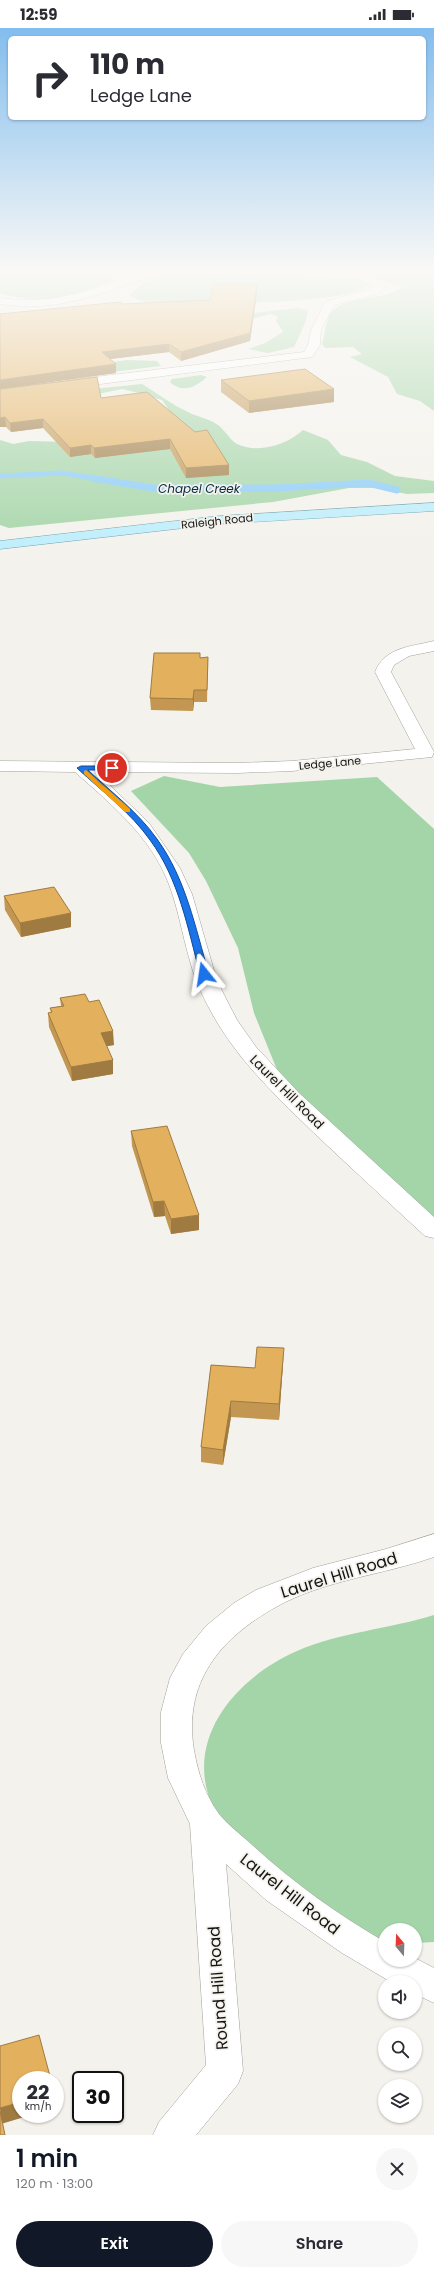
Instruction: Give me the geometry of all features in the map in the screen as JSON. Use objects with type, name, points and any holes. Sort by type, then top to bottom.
[{"type":"main road","name":"Raleigh Road","points":[[0,546],[219,520],[434,507]]},
{"type":"street","points":[[54,386],[182,370]]},
{"type":"street","name":"Ledge Lane","points":[[81,768],[237,768],[292,766],[426,753],[383,672],[387,662],[404,653],[434,646]]},
{"type":"street","points":[[0,766],[81,768]]},
{"type":"street","name":"Laurel Hill Road","points":[[81,768],[154,839],[172,869],[182,895],[204,974],[216,1001],[249,1054],[275,1083],[434,1230]]},
{"type":"street","name":"Laurel Hill Road","points":[[434,1545],[305,1583],[274,1594],[246,1610],[222,1628],[189,1670],[178,1694],[175,1716],[177,1749],[182,1775],[193,1800],[206,1822],[251,1867],[313,1914],[344,1936],[392,1965],[434,1986]]},
{"type":"street","name":"Round Hill Road","points":[[172,2135],[225,2071],[206,1822]]},
{"type":"green space","points":[[107,370],[126,370],[112,372]]},
{"type":"green space","points":[[375,370],[434,370],[434,411],[420,401],[397,394],[388,377]]},
{"type":"green space","points":[[201,375],[207,377],[198,384],[189,388],[179,388],[170,382],[172,379]]},
{"type":"green space","points":[[142,384],[178,407],[218,425],[232,440],[245,447],[263,448],[281,444],[303,430],[328,440],[341,455],[367,462],[395,476],[434,481],[434,493],[407,494],[376,488],[349,488],[273,502],[9,528],[0,525],[0,440],[13,444],[29,441],[69,442],[176,420],[162,400],[139,393],[122,389],[88,396],[74,391]]},
{"type":"green space","points":[[164,776],[220,787],[377,777],[434,829],[434,1222],[284,1087],[254,1013],[238,948],[206,881],[189,853],[131,791]]},
{"type":"green space","points":[[434,1615],[434,1942],[422,1943],[422,1923],[378,1923],[378,1937],[351,1929],[335,1920],[307,1898],[218,1819],[208,1794],[204,1770],[206,1748],[213,1727],[225,1708],[240,1690],[257,1674],[277,1661],[297,1651],[331,1639]]},
{"type":"building","points":[[0,370],[70,370],[0,380]]},
{"type":"building","points":[[295,370],[307,370],[334,389],[249,401],[221,380]]},
{"type":"building","points":[[97,377],[101,398],[147,392],[195,432],[207,430],[229,465],[186,468],[170,439],[94,448],[91,445],[70,448],[43,419],[10,423],[5,417],[0,418],[0,389]]},
{"type":"building","points":[[154,653],[200,653],[200,658],[208,657],[207,690],[194,690],[193,699],[150,698]]},
{"type":"building","points":[[54,887],[71,913],[20,923],[4,896]]},
{"type":"building","points":[[85,994],[89,1002],[99,1000],[113,1031],[101,1033],[113,1060],[71,1067],[48,1013],[52,1012],[50,1008],[64,1006],[60,998]]},
{"type":"building","points":[[167,1126],[199,1215],[171,1219],[164,1201],[153,1202],[131,1131]]},
{"type":"building","points":[[257,1347],[284,1348],[279,1404],[231,1401],[223,1450],[201,1447],[211,1365],[255,1368]]},
{"type":"building","points":[[39,2035],[49,2071],[12,2071],[12,2105],[0,2108],[0,2046]]},
{"type":"building","points":[[0,2111],[5,2135],[0,2135]]},
{"type":"waterway","name":"Chapel Creek","points":[[0,476],[62,473],[92,478]]},
{"type":"waterway","name":"Chapel Creek","points":[[92,478],[153,488],[276,488],[368,483],[397,490]]},
{"type":"waterway","name":"Chapel Creek","points":[[92,478],[98,479]]},
{"type":"slow traffic","points":[[86,773],[127,810]]},
{"type":"route","points":[[112,768],[81,768],[129,812],[154,839],[172,869],[182,895],[204,974]]}]
